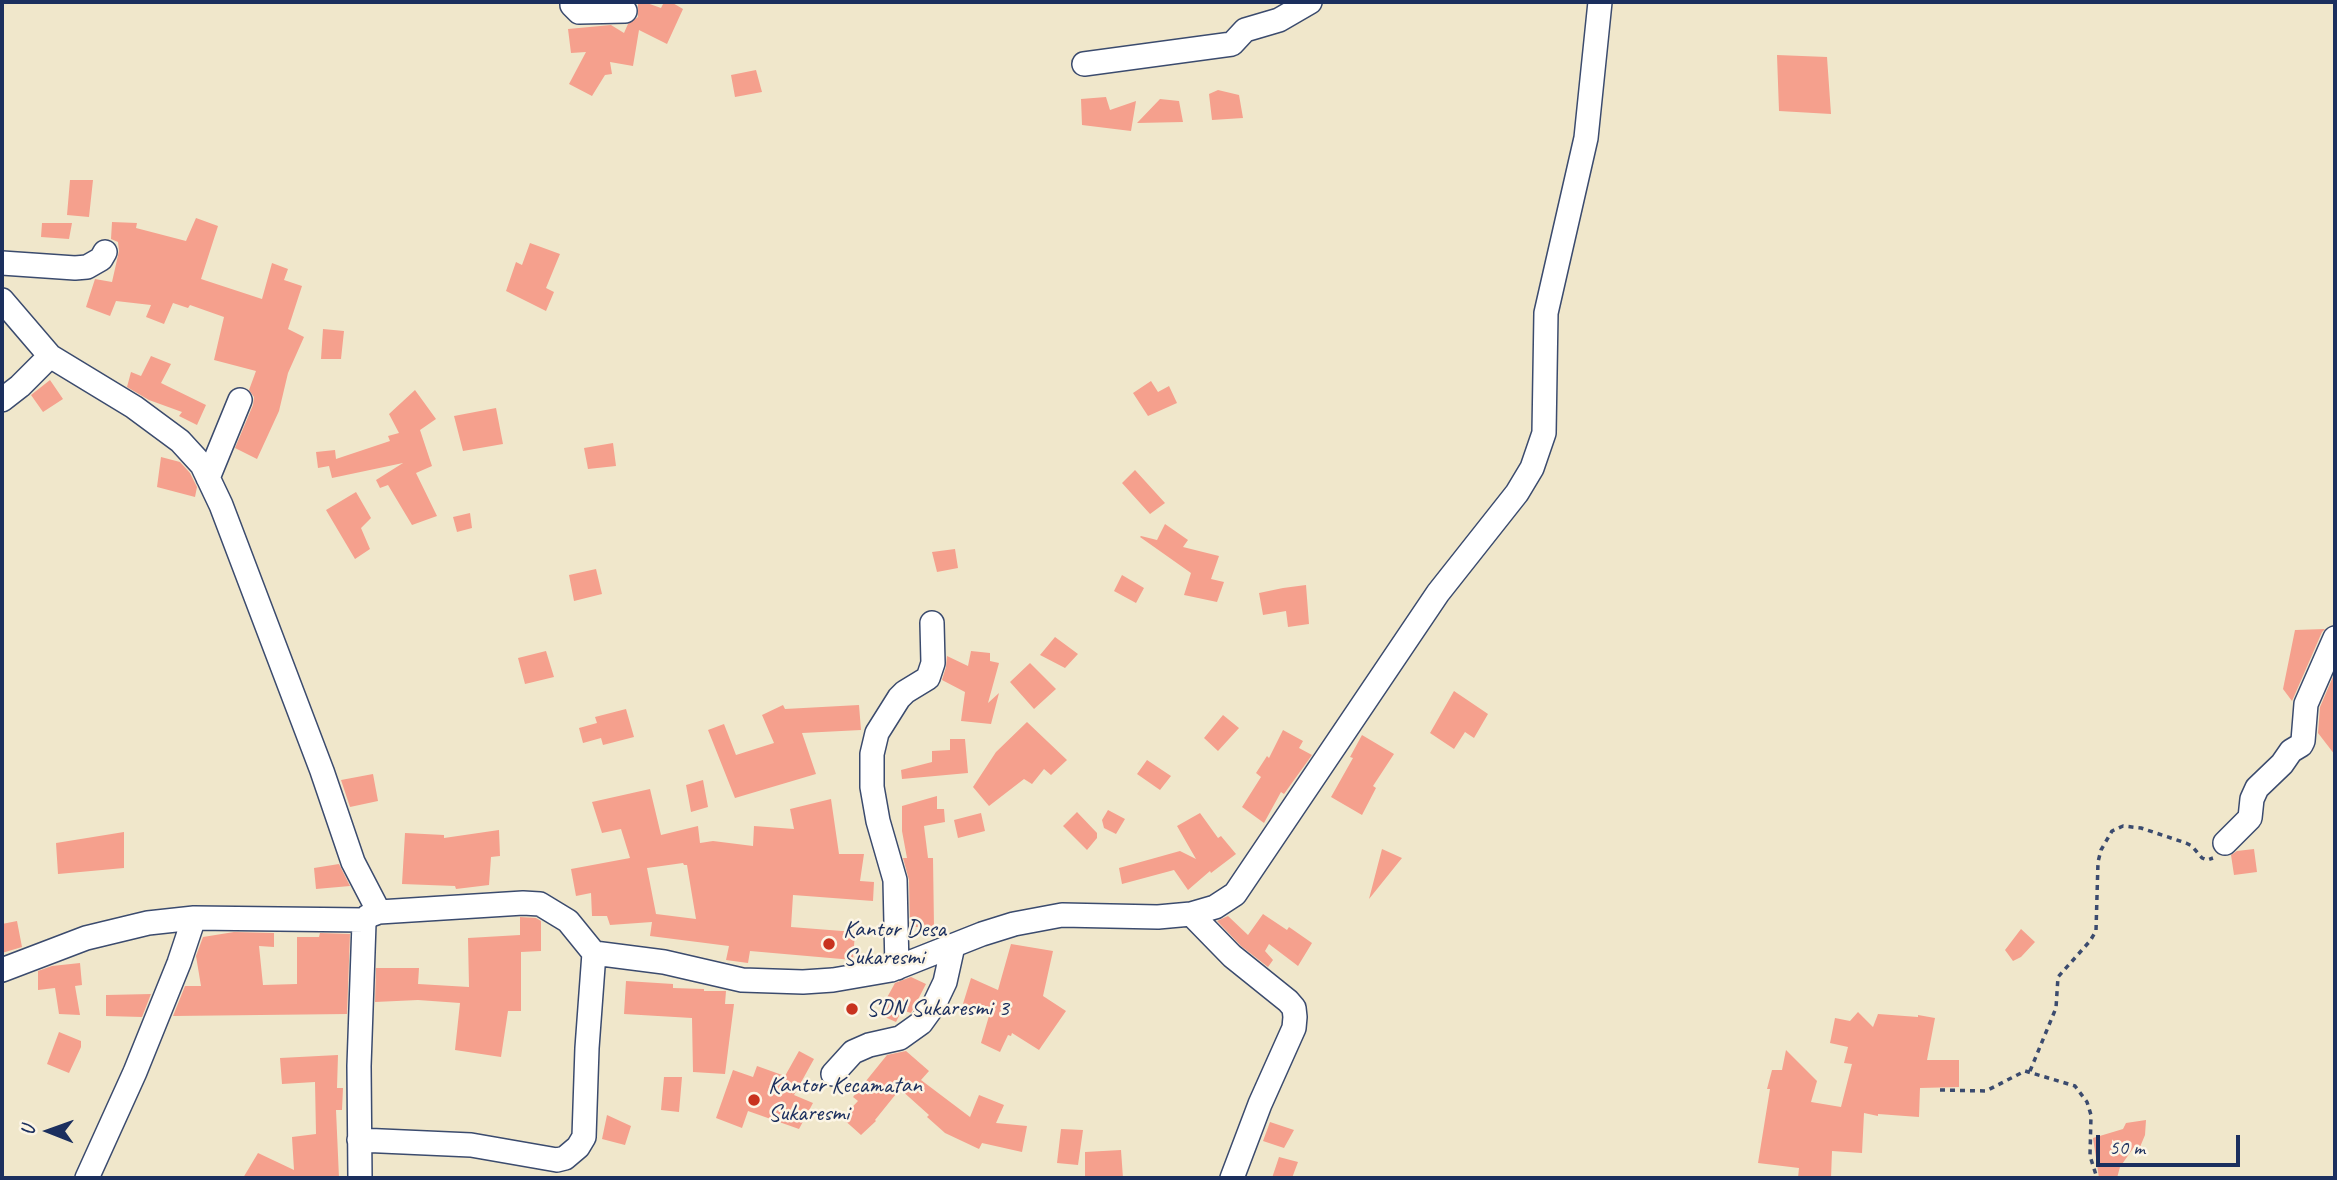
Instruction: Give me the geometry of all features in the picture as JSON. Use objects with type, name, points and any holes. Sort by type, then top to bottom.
[{"type":"street","points":[[572,2],[579,12],[625,11]]},
{"type":"street","points":[[1084,64],[1232,44],[1245,30],[1279,20],[1310,2]]},
{"type":"street","points":[[2,970],[86,938],[148,923],[194,918],[372,916],[523,903],[540,904],[568,921],[594,953],[664,962],[743,980],[813,982],[897,968],[1014,924],[1062,915],[1158,917],[1191,914],[1215,907],[1235,894],[1438,593],[1517,493],[1532,468],[1544,433],[1546,313],[1586,138],[1600,2]]},
{"type":"street","points":[[2,263],[88,267],[101,259],[105,251]]},
{"type":"street","points":[[2,300],[50,356],[134,407],[180,441],[202,465],[221,505],[322,771],[372,916],[359,1066],[360,1178]]},
{"type":"street","points":[[2,401],[50,356]]},
{"type":"street","points":[[208,478],[240,400]]},
{"type":"street","points":[[897,968],[895,880],[878,821],[872,787],[872,754],[877,733],[899,698],[928,678],[933,663],[932,623]]},
{"type":"street","points":[[2225,843],[2250,818],[2252,799],[2257,788],[2282,764],[2291,751],[2301,745],[2306,704],[2335,638]]},
{"type":"street","points":[[1191,914],[1232,956],[1288,1001],[1295,1017],[1294,1028],[1260,1104],[1232,1178]]},
{"type":"street","points":[[87,1178],[135,1072],[194,918]]},
{"type":"street","points":[[834,1074],[853,1052],[869,1045],[900,1038],[921,1023],[934,1005],[945,982],[953,946]]},
{"type":"street","points":[[359,1140],[471,1145],[557,1160],[565,1158],[578,1147],[584,1137],[587,1037],[594,953]]},
{"type":"path","points":[[2029,1072],[2056,1008],[2058,977],[2096,932],[2098,862],[2101,850],[2112,831],[2123,826],[2141,828],[2186,843],[2207,860],[2215,858],[2225,843]]},
{"type":"path","points":[[1940,1090],[1986,1091],[2020,1073],[2029,1072],[2075,1086],[2087,1102],[2091,1115],[2090,1156],[2097,1178]]},
{"type":"building","points":[[638,2],[661,8],[664,2],[671,2],[683,9],[667,44],[639,30],[633,66],[610,62],[612,74],[605,75],[592,96],[569,84],[586,52],[571,53],[568,29],[611,25],[624,33],[628,24],[638,17]]},
{"type":"building","points":[[1777,55],[1827,57],[1831,114],[1779,111]]},
{"type":"building","points":[[756,70],[762,92],[735,97],[731,75]]},
{"type":"building","points":[[1218,90],[1239,95],[1243,118],[1212,120],[1209,94]]},
{"type":"building","points":[[1106,97],[1110,110],[1136,101],[1131,131],[1082,125],[1081,99]]},
{"type":"building","points":[[1160,99],[1179,101],[1183,122],[1137,123]]},
{"type":"building","points":[[70,180],[93,180],[89,217],[67,215]]},
{"type":"building","points":[[196,218],[218,226],[201,279],[262,299],[272,263],[288,269],[284,280],[302,286],[288,329],[304,337],[288,373],[279,411],[257,459],[235,448],[253,405],[254,397],[249,390],[256,371],[214,360],[224,317],[190,305],[188,308],[173,303],[164,324],[146,317],[151,305],[116,301],[110,316],[86,307],[95,279],[112,282],[119,251],[118,242],[111,239],[112,222],[137,223],[136,228],[186,241]]},
{"type":"building","points":[[42,223],[72,223],[69,239],[41,237]]},
{"type":"building","points":[[530,243],[560,254],[546,288],[554,292],[546,311],[506,291],[516,262],[522,265]]},
{"type":"building","points":[[323,329],[344,331],[341,359],[321,359]]},
{"type":"building","points":[[151,356],[171,364],[161,383],[206,405],[197,425],[179,416],[182,412],[149,400],[127,387],[131,372],[141,376]]},
{"type":"building","points":[[50,380],[63,399],[43,412],[31,395]]},
{"type":"building","points":[[1151,381],[1158,392],[1169,386],[1177,403],[1148,416],[1133,393]]},
{"type":"building","points":[[415,390],[436,419],[420,430],[432,466],[416,473],[437,516],[412,525],[388,485],[380,488],[376,480],[403,463],[332,478],[329,466],[318,468],[316,452],[335,450],[336,459],[390,441],[388,436],[399,433],[389,414]]},
{"type":"building","points":[[496,408],[503,444],[463,451],[454,416]]},
{"type":"building","points":[[613,443],[616,466],[588,469],[584,448]]},
{"type":"building","points":[[161,457],[180,462],[190,473],[197,487],[195,497],[157,487]]},
{"type":"building","points":[[1135,470],[1165,503],[1150,514],[1122,483]]},
{"type":"building","points":[[356,492],[371,518],[361,528],[370,549],[355,559],[326,510]]},
{"type":"building","points":[[470,513],[472,528],[457,532],[453,517]]},
{"type":"building","points":[[1165,524],[1188,540],[1183,547],[1219,556],[1211,579],[1224,582],[1217,602],[1184,595],[1191,573],[1140,537],[1157,540]]},
{"type":"building","points":[[955,549],[958,568],[937,572],[932,552]]},
{"type":"building","points":[[596,569],[602,594],[574,601],[569,575]]},
{"type":"building","points":[[1122,575],[1144,588],[1136,603],[1114,591]]},
{"type":"building","points":[[1306,585],[1309,624],[1288,627],[1286,611],[1263,615],[1259,593]]},
{"type":"building","points":[[2325,629],[2292,701],[2283,689],[2295,630]]},
{"type":"building","points":[[1055,637],[1078,654],[1065,668],[1040,655]]},
{"type":"building","points":[[546,651],[554,677],[525,684],[518,658]]},
{"type":"building","points":[[971,651],[990,653],[990,661],[999,663],[988,703],[999,693],[991,724],[961,721],[965,692],[942,680],[947,656],[968,666]]},
{"type":"building","points":[[1030,663],[1056,689],[1034,709],[1010,682]]},
{"type":"building","points":[[2335,672],[2335,755],[2318,733],[2320,707]]},
{"type":"building","points":[[1454,691],[1488,714],[1474,738],[1465,732],[1454,749],[1430,733]]},
{"type":"building","points":[[783,705],[785,709],[859,705],[861,730],[802,733],[816,774],[735,798],[708,730],[724,724],[736,755],[774,743],[762,715]]},
{"type":"building","points":[[626,709],[634,737],[603,745],[601,738],[583,743],[579,728],[597,723],[595,717]]},
{"type":"building","points":[[1223,715],[1239,728],[1218,751],[1204,738]]},
{"type":"building","points":[[1027,722],[1067,760],[1051,775],[1044,769],[1032,784],[1024,779],[989,806],[973,787],[996,752]]},
{"type":"building","points":[[1283,730],[1303,741],[1299,748],[1312,755],[1284,794],[1281,792],[1264,823],[1242,807],[1261,777],[1256,773],[1267,756],[1269,758]]},
{"type":"building","points":[[1362,735],[1394,754],[1373,786],[1376,788],[1362,815],[1331,797],[1353,758],[1350,757]]},
{"type":"building","points":[[950,739],[965,739],[968,773],[902,779],[901,770],[932,762],[932,751],[950,750]]},
{"type":"building","points":[[1147,760],[1171,776],[1160,790],[1137,774]]},
{"type":"building","points":[[373,774],[378,801],[350,807],[341,780]]},
{"type":"building","points":[[703,780],[708,807],[691,812],[686,785]]},
{"type":"building","points":[[650,789],[661,835],[698,826],[700,843],[713,841],[753,846],[754,826],[794,829],[790,809],[831,799],[839,854],[864,854],[860,881],[874,882],[873,901],[793,895],[791,927],[855,932],[853,960],[750,951],[748,963],[726,960],[729,946],[650,936],[652,922],[610,925],[607,916],[592,916],[591,893],[576,896],[571,869],[630,858],[621,829],[602,833],[592,802]],"holes":[[[687,865],[696,919],[656,914],[647,868]]]},
{"type":"building","points":[[937,796],[937,809],[944,809],[945,822],[924,826],[928,858],[933,858],[934,927],[910,927],[909,880],[903,858],[907,858],[902,831],[902,806]]},
{"type":"building","points":[[1108,810],[1125,819],[1116,834],[1104,828],[1102,820]]},
{"type":"building","points":[[1077,812],[1097,833],[1097,838],[1087,850],[1063,826]]},
{"type":"building","points":[[981,813],[985,831],[958,838],[954,820]]},
{"type":"building","points":[[1200,813],[1218,838],[1221,836],[1236,854],[1188,890],[1174,870],[1122,884],[1119,868],[1180,851],[1196,859],[1177,826]]},
{"type":"building","points":[[499,830],[500,856],[491,857],[489,885],[456,889],[455,886],[402,884],[405,833],[444,835],[444,838]]},
{"type":"building","points":[[124,832],[124,868],[58,874],[56,843]]},
{"type":"building","points":[[1382,849],[1402,858],[1369,899]]},
{"type":"building","points":[[2254,849],[2257,872],[2234,875],[2231,855],[2237,851]]},
{"type":"building","points":[[339,864],[350,886],[316,889],[314,868]]},
{"type":"building","points":[[1263,914],[1312,943],[1298,966],[1269,944],[1265,951],[1273,960],[1268,967],[1241,946],[1217,921],[1228,916],[1248,935]]},
{"type":"building","points":[[520,917],[541,921],[541,951],[521,952],[521,1011],[508,1011],[501,1057],[455,1050],[460,1003],[418,1000],[375,1002],[376,968],[419,968],[418,984],[469,987],[468,938],[520,935]]},
{"type":"building","points":[[17,921],[22,947],[2,953],[2,924]]},
{"type":"building","points":[[2021,929],[2035,942],[2021,957],[2013,961],[2005,950]]},
{"type":"building","points":[[234,932],[274,933],[274,947],[259,946],[263,985],[297,984],[297,937],[319,937],[320,933],[350,934],[347,1014],[173,1016],[185,986],[201,986],[196,956],[203,937]]},
{"type":"building","points":[[1011,944],[1053,951],[1043,996],[1066,1011],[1039,1050],[1012,1033],[1011,1036],[1008,1035],[1000,1052],[981,1043],[989,1016],[962,1007],[971,978],[998,990]]},
{"type":"building","points":[[80,963],[82,985],[75,986],[80,1015],[59,1014],[55,988],[38,990],[38,971],[52,966]]},
{"type":"building","points":[[911,977],[926,984],[911,1013],[902,1010],[896,1022],[878,1014],[895,983]]},
{"type":"building","points":[[626,981],[673,984],[673,988],[726,991],[725,1004],[734,1004],[725,1074],[693,1072],[692,1018],[624,1014]]},
{"type":"building","points":[[151,994],[142,1017],[106,1016],[106,995]]},
{"type":"building","points":[[1858,1012],[1873,1027],[1878,1014],[1935,1018],[1927,1060],[1959,1060],[1959,1087],[1920,1088],[1919,1117],[1864,1113],[1862,1153],[1832,1151],[1831,1178],[1798,1178],[1799,1168],[1758,1163],[1770,1089],[1767,1089],[1772,1070],[1782,1070],[1786,1050],[1817,1081],[1811,1102],[1841,1107],[1852,1064],[1844,1063],[1848,1047],[1830,1043],[1835,1018],[1850,1021]]},
{"type":"building","points":[[59,1032],[81,1041],[81,1047],[69,1073],[47,1064]]},
{"type":"building","name":"Kantor Kecamatan Sukaresmi","points":[[799,1051],[814,1059],[794,1095],[813,1103],[799,1129],[748,1111],[742,1128],[716,1118],[733,1070],[753,1077],[757,1066],[785,1076]]},
{"type":"building","points":[[906,1051],[929,1071],[921,1080],[970,1117],[979,1095],[1004,1105],[996,1123],[1027,1126],[1022,1152],[982,1143],[979,1149],[945,1133],[900,1089],[876,1121],[861,1135],[842,1118],[858,1101],[853,1097],[887,1055]]},
{"type":"building","points":[[338,1055],[337,1088],[343,1088],[342,1110],[336,1110],[339,1178],[243,1178],[258,1153],[294,1170],[292,1137],[316,1134],[315,1082],[282,1084],[280,1058]]},
{"type":"building","points":[[664,1077],[682,1077],[679,1112],[661,1110]]},
{"type":"building","points":[[607,1115],[631,1126],[625,1145],[602,1139]]},
{"type":"building","points":[[2146,1120],[2145,1135],[2140,1147],[2134,1147],[2120,1167],[2117,1178],[2099,1178],[2093,1138],[2123,1129],[2126,1123]]},
{"type":"building","points":[[1270,1122],[1294,1130],[1284,1148],[1263,1141]]},
{"type":"building","points":[[1061,1129],[1083,1130],[1078,1165],[1057,1163]]},
{"type":"building","points":[[1121,1150],[1123,1178],[1085,1178],[1085,1152]]},
{"type":"building","points":[[1279,1157],[1298,1162],[1292,1178],[1272,1178]]},
{"type":"place","name":"Kantor Desa Sukaresmi","points":[[829,944]]},
{"type":"place","name":"SDN Sukaresmi 3","points":[[852,1009]]},
{"type":"place","name":"Kantor Kecamatan Sukaresmi","points":[[754,1100]]}]
